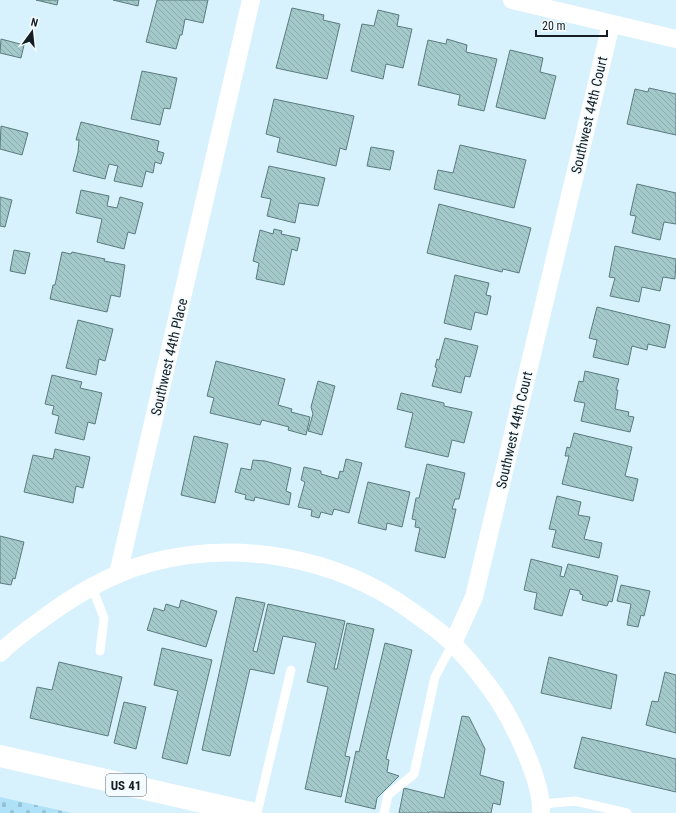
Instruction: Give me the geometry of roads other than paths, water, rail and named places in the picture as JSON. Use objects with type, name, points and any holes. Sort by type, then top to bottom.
[{"type":"main road","name":"US 41","points":[[0,756],[251,813]]},
{"type":"street","name":"Southwest 44th Place","points":[[118,574],[251,0]]},
{"type":"street","points":[[512,0],[676,39]]},
{"type":"street","name":"Southwest 44th Court","points":[[453,643],[474,597],[610,24]]},
{"type":"street","points":[[0,653],[8,645],[58,607],[118,574],[149,563],[210,553],[239,552],[270,555],[303,561],[336,571],[371,586],[401,603],[453,643],[492,691],[510,720],[522,745],[533,774],[542,809]]},
{"type":"lane","points":[[92,587],[104,618],[100,651]]},
{"type":"lane","points":[[384,813],[388,795],[414,774],[435,677],[453,643]]},
{"type":"lane","points":[[256,813],[291,670]]},
{"type":"lane","points":[[542,809],[575,801],[627,813]]}]
